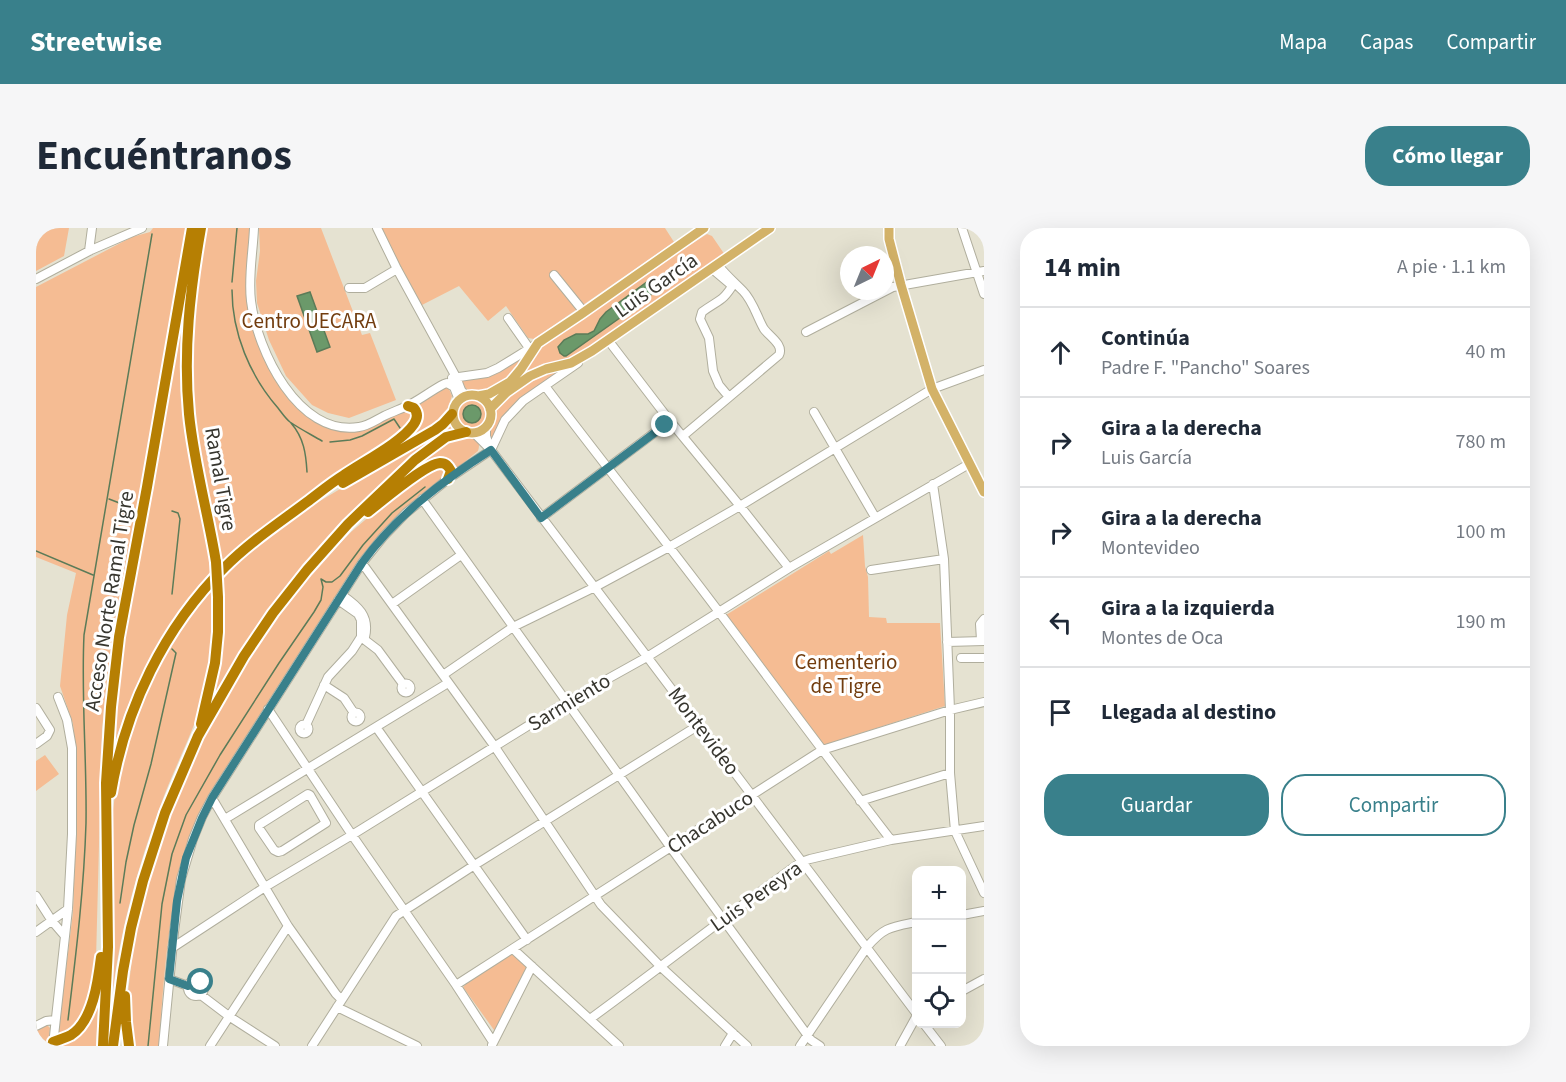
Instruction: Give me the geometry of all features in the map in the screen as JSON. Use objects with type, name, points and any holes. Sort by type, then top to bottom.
[{"type":"highway","name":"Ramal Tigre","points":[[195,233],[186,347],[189,403],[199,473],[216,562],[218,597],[215,663],[198,736]]},
{"type":"highway","name":"Acceso Norte Ramal Tigre","points":[[103,1046],[108,947],[106,763],[119,637],[195,233]]},
{"type":"highway","points":[[106,851],[111,796],[118,758],[134,707],[147,677],[184,616],[206,587],[248,546],[343,475],[409,430],[416,421],[417,414],[414,408],[408,406]]},
{"type":"highway","points":[[298,508],[435,430],[452,414]]},
{"type":"highway","points":[[113,1046],[127,948],[155,840],[198,736],[244,656],[307,570],[348,524],[414,460],[446,437],[470,432]]},
{"type":"highway","points":[[327,548],[389,495],[422,471],[436,464],[445,464],[451,471],[448,479]]},
{"type":"highway","points":[[53,1044],[76,1031],[87,1015],[97,983],[108,913]]},
{"type":"highway","points":[[127,948],[125,1003],[129,1046]]},
{"type":"main road","name":"Luis García","points":[[478,396],[489,394],[510,382],[538,343],[704,228]]},
{"type":"main road","name":"Luis García","points":[[490,409],[507,392],[530,376],[546,369],[571,363],[592,351],[770,228]]},
{"type":"main road","points":[[887,228],[901,285],[932,389],[984,492]]},
{"type":"main road","points":[[478,396],[486,401],[490,409],[490,419],[486,427],[470,432],[458,427],[452,414],[456,404],[462,398],[478,396]]},
{"type":"street","points":[[89,250],[92,228]]},
{"type":"street","points":[[36,279],[89,250],[142,228]]},
{"type":"street","name":"Luis García","points":[[254,228],[250,287],[257,326],[268,356],[284,384],[310,415],[323,422],[343,427],[362,427],[408,406],[444,384],[447,383],[454,387]]},
{"type":"street","points":[[377,228],[456,377],[462,398]]},
{"type":"street","points":[[962,228],[980,271],[984,294]]},
{"type":"street","points":[[683,436],[779,356],[781,351],[757,318],[744,292],[714,266]]},
{"type":"street","points":[[349,288],[365,288],[397,269]]},
{"type":"street","points":[[806,332],[893,287],[980,271]]},
{"type":"street","points":[[554,275],[584,312]]},
{"type":"street","points":[[729,397],[719,385],[713,371],[709,338],[700,319],[702,312],[720,301],[735,286]]},
{"type":"street","points":[[508,318],[529,348]]},
{"type":"street","points":[[608,340],[670,421],[789,568]]},
{"type":"street","name":"Luis García","points":[[397,410],[435,383],[456,377],[487,373],[538,343]]},
{"type":"street","name":"Luis García","points":[[491,450],[505,420],[523,402],[592,351]]},
{"type":"street","points":[[443,675],[513,627],[595,587],[669,547],[932,389],[984,370]]},
{"type":"street","points":[[456,377],[454,387],[462,398]]},
{"type":"street","points":[[544,386],[891,840]]},
{"type":"street","points":[[814,412],[875,517]]},
{"type":"street","points":[[541,518],[670,421]]},
{"type":"street","name":"Montevideo","points":[[486,427],[486,436],[491,450]]},
{"type":"street","name":"Montevideo","points":[[470,432],[483,440],[491,450],[912,1009]]},
{"type":"street","points":[[478,459],[484,447],[483,440]]},
{"type":"street","points":[[163,1046],[177,901],[186,858],[212,798],[362,563],[387,532],[422,499],[491,450]]},
{"type":"street","name":"Sarmiento","points":[[172,948],[265,887],[568,701],[647,657],[789,568],[969,464]]},
{"type":"street","points":[[933,483],[944,559],[950,773],[956,831],[984,893]]},
{"type":"street","points":[[422,499],[671,848],[811,1040],[820,1046]]},
{"type":"street","points":[[392,604],[461,555]]},
{"type":"street","points":[[871,570],[944,559]]},
{"type":"street","points":[[362,563],[495,747],[601,905],[661,967],[747,1046]]},
{"type":"street","points":[[340,598],[358,614],[363,638],[386,659],[404,684]]},
{"type":"street","points":[[947,642],[982,641],[980,624],[984,619]]},
{"type":"street","points":[[306,725],[332,671],[363,638]]},
{"type":"street","points":[[961,658],[984,658]]},
{"type":"street","points":[[225,819],[448,683]]},
{"type":"street","points":[[324,685],[344,698],[354,714]]},
{"type":"street","points":[[53,1044],[68,909],[72,834],[72,748],[67,720],[58,697]]},
{"type":"street","name":"Chacabuco","points":[[456,985],[822,750],[950,710],[984,702]]},
{"type":"street","points":[[36,708],[50,730],[50,733],[36,744]]},
{"type":"street","points":[[268,709],[456,985],[492,1044]]},
{"type":"street","points":[[312,1046],[396,916],[699,725]]},
{"type":"street","points":[[376,728],[527,940]]},
{"type":"street","points":[[861,801],[950,773]]},
{"type":"street","points":[[308,794],[319,809],[326,821],[325,825],[282,851],[274,850],[259,828],[261,823],[308,794]]},
{"type":"street","points":[[212,798],[288,926],[341,999]]},
{"type":"street","points":[[319,809],[330,802]]},
{"type":"street","name":"Luis Pereyra","points":[[590,1019],[801,862],[891,840],[984,826]]},
{"type":"street","points":[[36,896],[64,935]]},
{"type":"street","points":[[36,932],[68,909]]},
{"type":"street","points":[[966,914],[984,911]]},
{"type":"street","points":[[800,1046],[876,936],[886,929],[912,923]]},
{"type":"street","points":[[210,1046],[288,926]]},
{"type":"street","points":[[513,949],[619,1046]]},
{"type":"street","points":[[492,1044],[532,966]]},
{"type":"street","points":[[169,979],[188,986]]},
{"type":"street","points":[[966,989],[984,979]]},
{"type":"street","points":[[194,980],[201,982],[204,990],[196,996],[191,995],[188,986],[194,980]]},
{"type":"street","points":[[201,994],[230,1017],[275,1046]]},
{"type":"street","points":[[337,1007],[417,1046]]},
{"type":"street","points":[[37,1025],[55,1020]]},
{"type":"street","points":[[900,1046],[912,1023]]},
{"type":"street","points":[[928,1028],[941,1046]]},
{"type":"street","points":[[725,1046],[733,1034]]},
{"type":"green space","points":[[36,228],[69,228],[64,256],[36,271]]},
{"type":"green space","points":[[153,228],[186,228],[108,672],[102,730],[96,960],[87,1003],[71,1030],[58,1034],[73,912],[76,826],[76,756],[73,724],[60,686],[67,615],[76,573],[36,557],[36,287],[132,237],[150,232]]},
{"type":"green space","points":[[206,228],[250,228],[247,289],[251,320],[258,342],[297,407],[309,417],[325,425],[357,432],[405,409],[411,408],[416,416],[394,439],[304,496],[243,542],[200,586],[165,632],[151,656],[126,710],[117,736],[112,764],[112,738],[127,610],[186,281],[182,356],[183,400],[219,557],[197,432],[192,382],[191,356],[196,283]]},
{"type":"green space","name":"Centro UECARA","points":[[259,228],[321,228],[362,335],[370,333],[396,400],[349,418],[328,413],[312,405],[286,376],[269,340],[257,303]]},
{"type":"green space","points":[[379,228],[665,228],[674,242],[534,339],[528,338],[506,306],[488,321],[459,286],[420,306]]},
{"type":"green space","points":[[707,234],[712,236],[725,255],[579,355],[517,381],[544,344],[687,243],[690,245]]},
{"type":"green space","points":[[523,358],[509,378],[494,388],[472,392],[463,385],[461,380],[479,379],[496,374]]},
{"type":"green space","points":[[563,370],[521,400],[491,438],[490,430],[497,417],[495,410],[502,402],[526,384],[544,375]]},
{"type":"green space","points":[[445,387],[449,389],[452,396],[442,421],[397,449],[413,428],[415,406]]},
{"type":"green space","points":[[472,400],[482,404],[486,414],[482,424],[472,428],[462,424],[458,414],[462,404]]},
{"type":"green space","points":[[447,422],[453,431],[407,462],[335,530],[300,570],[243,648],[214,697],[211,697],[213,632],[209,666],[199,711],[144,852],[131,897],[113,989],[111,824],[119,766],[147,686],[181,625],[222,573],[283,523]]},
{"type":"green space","points":[[468,436],[478,441],[478,451],[452,472],[445,461],[387,494],[404,473],[447,439]]},
{"type":"green space","points":[[431,468],[446,468],[444,477],[389,524],[368,548],[200,812],[183,862],[172,914],[159,1046],[132,1046],[128,992],[143,897],[164,828],[206,731],[254,648],[298,587],[351,532]]},
{"type":"green space","name":"Cementerio de Tigre","points":[[863,535],[868,577],[869,617],[886,618],[887,623],[940,623],[945,706],[824,745],[726,615],[829,551],[831,554]]},
{"type":"green space","points":[[45,755],[59,774],[36,791],[36,761]]},
{"type":"green space","points":[[512,953],[527,968],[494,1030],[463,987]]},
{"type":"green space","points":[[100,978],[96,1046],[58,1046],[72,1036]]},
{"type":"green space","points":[[46,1024],[50,1028],[48,1046],[36,1046],[36,1028]]},
{"type":"shaded area","points":[[648,281],[653,283],[656,289],[648,298],[566,356],[560,353],[558,347],[564,340],[576,334],[588,334],[594,331],[606,312]]},
{"type":"shaded area","points":[[310,292],[330,347],[317,352],[297,296]]},
{"type":"shaded area","points":[[472,405],[478,408],[481,414],[478,420],[472,423],[466,420],[463,414],[466,408]]},
{"type":"waterway","points":[[232,282],[237,228]]},
{"type":"waterway","points":[[68,1020],[85,848],[84,635],[152,234]]},
{"type":"waterway","points":[[232,290],[239,338],[259,382],[288,420],[322,441]]},
{"type":"waterway","points":[[330,442],[362,436],[394,419],[400,428]]},
{"type":"waterway","points":[[291,423],[304,446],[307,472]]},
{"type":"waterway","points":[[148,1046],[162,904],[172,854],[186,815],[220,755],[321,600],[323,587],[321,579],[332,582],[340,576],[363,545],[392,513],[425,487]]},
{"type":"waterway","points":[[109,499],[122,504]]},
{"type":"waterway","points":[[172,511],[178,513],[180,519],[172,594]]},
{"type":"waterway","points":[[36,551],[93,575]]},
{"type":"waterway","points":[[120,903],[134,825],[151,764],[176,653],[172,649]]},
{"type":"route","points":[[201,982],[194,980],[188,986],[169,979],[177,901],[192,839],[212,798],[268,709],[362,563],[383,537],[422,499],[491,450],[541,518],[665,425]]}]
